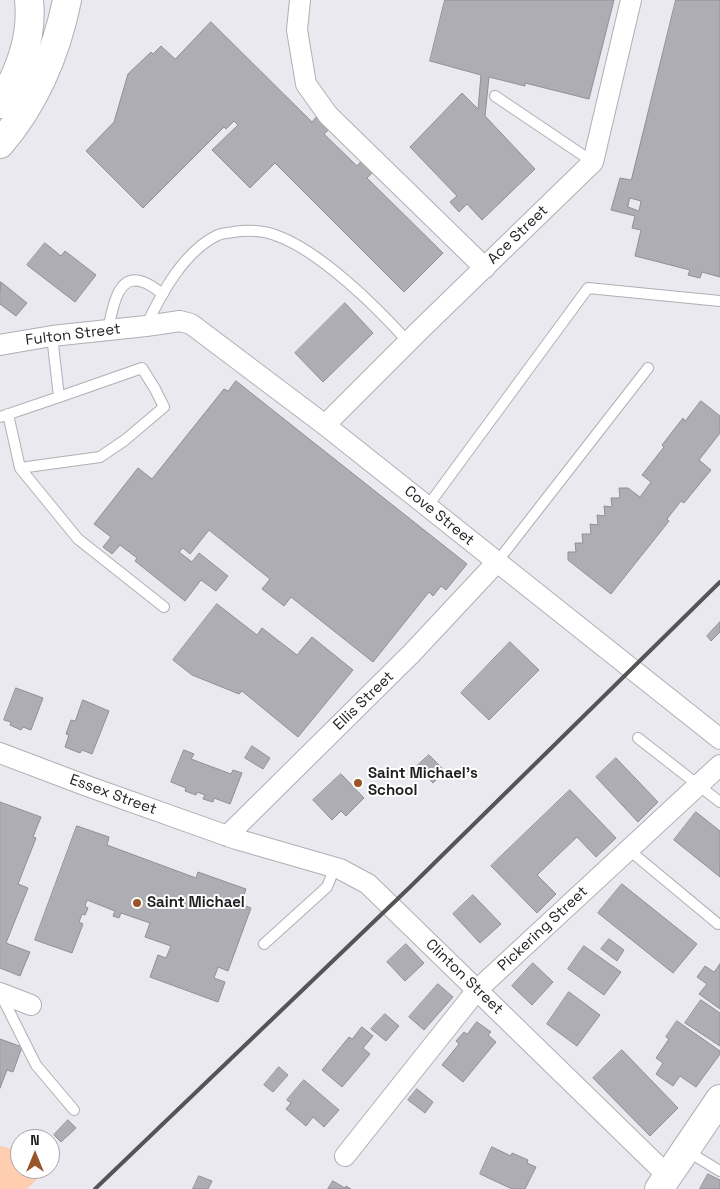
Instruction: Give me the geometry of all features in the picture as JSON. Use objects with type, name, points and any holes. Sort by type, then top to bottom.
[{"type":"main road","points":[[0,104],[19,69],[26,47],[29,28],[29,0]]},
{"type":"main road","points":[[0,144],[12,130],[42,80],[53,55],[67,0]]},
{"type":"main road","points":[[663,1182],[720,1099]]},
{"type":"street","points":[[300,0],[297,30],[306,84],[328,115],[485,268]]},
{"type":"street","points":[[593,162],[631,0]]},
{"type":"street","name":"Ace Street","points":[[325,425],[593,162]]},
{"type":"street","name":"Cove Street","points":[[146,326],[180,321],[191,324],[325,425],[720,739]]},
{"type":"street","name":"Fulton Street","points":[[0,345],[52,336],[146,326]]},
{"type":"street","name":"Ellis Street","points":[[227,836],[411,654],[496,562]]},
{"type":"street","name":"Essex Street","points":[[0,753],[227,836]]},
{"type":"street","name":"Pickering Street","points":[[345,1156],[477,990],[720,766]]},
{"type":"street","name":"Clinton Street","points":[[227,836],[335,867],[368,884],[477,990],[663,1182]]},
{"type":"street","points":[[0,994],[31,1005]]},
{"type":"lane","points":[[495,96],[593,162]]},
{"type":"lane","points":[[146,326],[180,266],[205,244],[220,235],[255,231],[274,235],[295,244],[332,268],[390,321],[408,342]]},
{"type":"lane","points":[[108,330],[116,298],[121,287],[128,281],[144,282],[163,294]]},
{"type":"lane","points":[[427,507],[588,288],[720,301]]},
{"type":"lane","points":[[52,336],[59,397]]},
{"type":"lane","points":[[20,468],[100,457],[125,440],[164,408],[142,368],[4,416],[20,468],[78,539],[164,607]]},
{"type":"lane","points":[[496,562],[648,368]]},
{"type":"lane","points":[[638,738],[720,802]]},
{"type":"lane","points":[[629,850],[718,924]]},
{"type":"lane","points":[[264,944],[327,887],[335,867]]},
{"type":"lane","points":[[0,994],[36,1065],[74,1110]]},
{"type":"lane","points":[[684,1150],[720,1171]]},
{"type":"shaded area","points":[[0,1146],[10,1148],[10,1179],[37,1179],[27,1189],[0,1189]]},
{"type":"building","points":[[445,0],[614,0],[589,99],[525,83],[525,86],[489,77],[485,116],[535,169],[482,220],[467,204],[459,212],[450,202],[457,196],[410,147],[462,93],[478,109],[481,75],[430,61]]},
{"type":"building","points":[[676,0],[720,0],[720,277],[702,272],[700,278],[688,275],[690,270],[635,256],[641,230],[632,228],[635,216],[611,210],[620,178],[631,180]],"holes":[[[630,198],[641,201],[639,211],[628,207]]]},
{"type":"building","points":[[211,22],[312,122],[319,114],[333,126],[324,134],[357,166],[363,159],[375,170],[367,178],[443,253],[404,292],[275,163],[250,188],[212,150],[238,125],[234,121],[226,129],[224,127],[143,208],[86,151],[114,122],[128,74],[151,52],[153,54],[161,46],[175,59]]},
{"type":"building","points":[[45,243],[61,256],[65,251],[96,275],[75,302],[27,265]]},
{"type":"building","points":[[1,282],[27,303],[16,316],[0,304]]},
{"type":"building","points":[[345,303],[373,333],[323,382],[295,353]]},
{"type":"building","points":[[236,381],[467,564],[446,590],[441,586],[433,596],[429,592],[373,662],[291,597],[284,606],[262,589],[270,579],[209,530],[190,554],[183,548],[179,552],[192,562],[199,553],[228,576],[216,591],[201,580],[185,601],[135,561],[137,558],[120,545],[112,554],[103,547],[111,537],[94,524],[138,468],[152,479],[224,389],[228,391]]},
{"type":"building","points":[[701,401],[720,416],[720,433],[699,460],[711,470],[684,503],[681,501],[667,519],[669,521],[611,594],[568,560],[568,552],[576,552],[575,543],[583,543],[582,534],[591,534],[590,524],[598,525],[597,515],[605,516],[604,506],[612,507],[611,498],[620,498],[619,488],[628,488],[640,497],[651,482],[642,475],[664,447],[662,445],[683,418],[685,421]]},
{"type":"building","points":[[217,604],[257,635],[262,628],[297,655],[312,637],[353,670],[298,737],[242,691],[239,694],[192,675],[173,660]]},
{"type":"building","points":[[720,622],[720,632],[711,641],[707,636]]},
{"type":"building","points":[[510,642],[539,670],[489,720],[461,693]]},
{"type":"building","points":[[16,688],[43,698],[31,730],[23,727],[21,730],[10,725],[11,722],[4,720]]},
{"type":"building","points":[[83,700],[109,711],[92,754],[82,750],[80,753],[65,747],[69,735],[66,734],[71,720],[75,721]]},
{"type":"building","points":[[252,746],[270,758],[263,769],[245,758]]},
{"type":"building","points":[[184,750],[194,754],[191,759],[231,774],[233,770],[242,773],[230,804],[214,798],[213,802],[203,799],[205,795],[197,792],[196,795],[185,791],[186,788],[171,782]]},
{"type":"building","points":[[429,755],[445,771],[433,783],[417,766]]},
{"type":"building","points":[[616,758],[658,802],[638,822],[596,777]]},
{"type":"building","points":[[341,774],[364,798],[346,816],[341,811],[332,820],[313,800]]},
{"type":"building","points":[[570,790],[616,838],[596,857],[577,837],[537,875],[556,894],[537,913],[491,866]]},
{"type":"building","points":[[0,802],[41,817],[33,837],[36,838],[18,884],[28,888],[6,943],[30,952],[20,976],[0,968]]},
{"type":"building","points":[[696,812],[720,831],[720,877],[674,840]]},
{"type":"building","points":[[77,826],[109,837],[107,845],[196,878],[198,872],[246,889],[241,904],[251,908],[228,971],[218,967],[214,978],[225,982],[218,1002],[150,977],[158,955],[166,958],[171,946],[145,937],[150,923],[121,913],[119,918],[113,916],[115,911],[87,900],[85,906],[88,908],[85,915],[82,914],[79,922],[83,924],[72,953],[35,940]]},
{"type":"building","points":[[622,884],[697,944],[673,973],[598,913]]},
{"type":"building","points":[[473,895],[501,924],[480,943],[453,914]]},
{"type":"building","points":[[609,939],[624,950],[617,961],[601,949]]},
{"type":"building","points":[[406,944],[424,963],[405,981],[387,962]]},
{"type":"building","points":[[584,946],[621,972],[604,995],[568,969]]},
{"type":"building","points":[[533,963],[553,982],[532,1005],[512,986]]},
{"type":"building","points":[[720,964],[720,1009],[699,994],[707,984],[697,977],[705,966],[714,972]]},
{"type":"building","points":[[438,984],[453,997],[424,1030],[409,1017]]},
{"type":"building","points":[[569,992],[600,1015],[577,1046],[547,1024]]},
{"type":"building","points":[[701,1000],[720,1013],[720,1046],[685,1023]]},
{"type":"building","points":[[385,1014],[399,1026],[386,1041],[371,1029]]},
{"type":"building","points":[[677,1021],[720,1051],[720,1054],[696,1087],[680,1076],[673,1086],[656,1074],[663,1063],[656,1058],[669,1039],[666,1037]]},
{"type":"building","points":[[477,1022],[491,1032],[488,1035],[496,1042],[463,1082],[442,1065],[459,1044],[456,1041],[464,1032],[467,1034]]},
{"type":"building","points":[[362,1027],[373,1036],[363,1048],[370,1054],[342,1087],[322,1070],[349,1037],[352,1039]]},
{"type":"building","points":[[0,1039],[22,1047],[13,1072],[7,1070],[0,1088]]},
{"type":"building","points":[[622,1050],[678,1108],[650,1136],[593,1078]]},
{"type":"building","points":[[279,1067],[288,1075],[273,1092],[264,1085]]},
{"type":"building","points":[[304,1080],[339,1110],[324,1127],[313,1117],[306,1126],[286,1109],[291,1103],[287,1100]]},
{"type":"building","points":[[417,1089],[433,1102],[425,1113],[408,1100]]},
{"type":"building","points":[[68,1120],[76,1128],[61,1142],[60,1129]]},
{"type":"building","points":[[492,1147],[511,1156],[512,1153],[528,1160],[527,1163],[536,1167],[525,1189],[512,1189],[480,1174]]},
{"type":"building","points":[[708,1174],[720,1180],[720,1189],[700,1189]]},
{"type":"building","points":[[199,1176],[212,1181],[208,1189],[193,1189]]},
{"type":"building","points":[[333,1181],[345,1188],[346,1186],[351,1189],[328,1189]]},
{"type":"railway","points":[[95,1189],[410,887],[720,582]]},
{"type":"place","name":"Saint Michael's School","points":[[358,783]]},
{"type":"place","name":"Saint Michael","points":[[137,903]]}]
